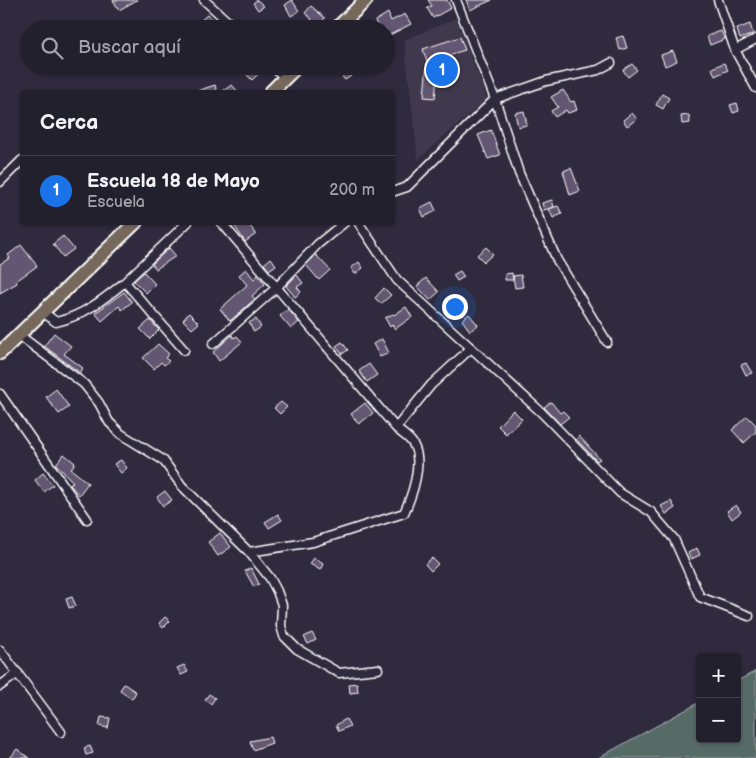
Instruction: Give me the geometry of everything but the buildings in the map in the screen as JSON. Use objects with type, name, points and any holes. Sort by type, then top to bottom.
[{"type":"main road","points":[[345,20],[366,0]]},
{"type":"main road","points":[[272,90],[288,75]]},
{"type":"main road","points":[[0,353],[133,225]]},
{"type":"street","points":[[204,0],[226,20]]},
{"type":"street","points":[[456,0],[495,99],[519,172],[557,260],[607,342]]},
{"type":"street","points":[[718,0],[735,50],[756,88]]},
{"type":"street","points":[[735,50],[756,39]]},
{"type":"street","points":[[395,191],[407,187],[495,99],[546,81],[598,70],[611,63]]},
{"type":"street","points":[[282,75],[285,78]]},
{"type":"street","points":[[0,182],[20,162]]},
{"type":"street","points":[[43,312],[56,322],[71,318],[101,302],[125,282],[185,225]]},
{"type":"street","points":[[224,225],[396,428],[413,444],[416,466],[414,490],[404,513],[313,542],[248,552]]},
{"type":"street","points":[[213,344],[276,288],[318,244],[340,225]]},
{"type":"street","points":[[360,225],[397,280],[470,349],[542,413],[620,493],[651,512],[674,539],[700,598],[749,616]]},
{"type":"street","points":[[125,282],[184,350]]},
{"type":"street","points":[[19,335],[84,384],[99,403],[109,422],[121,434],[163,460],[182,486],[248,552],[270,578],[277,591],[282,605],[281,626],[284,636],[298,649],[339,673],[378,669]]},
{"type":"street","points":[[396,428],[431,385],[470,349]]},
{"type":"street","points":[[0,394],[87,519]]},
{"type":"street","points":[[0,650],[61,732]]},
{"type":"street","points":[[0,686],[18,673]]},
{"type":"shaded area","points":[[456,18],[487,99],[418,160],[404,40]]},
{"type":"green space","points":[[756,671],[756,758],[598,758],[696,704],[696,743],[741,743],[741,679]]},
{"type":"place","name":"Escuela 18 de Mayo","points":[[442,70]]}]
